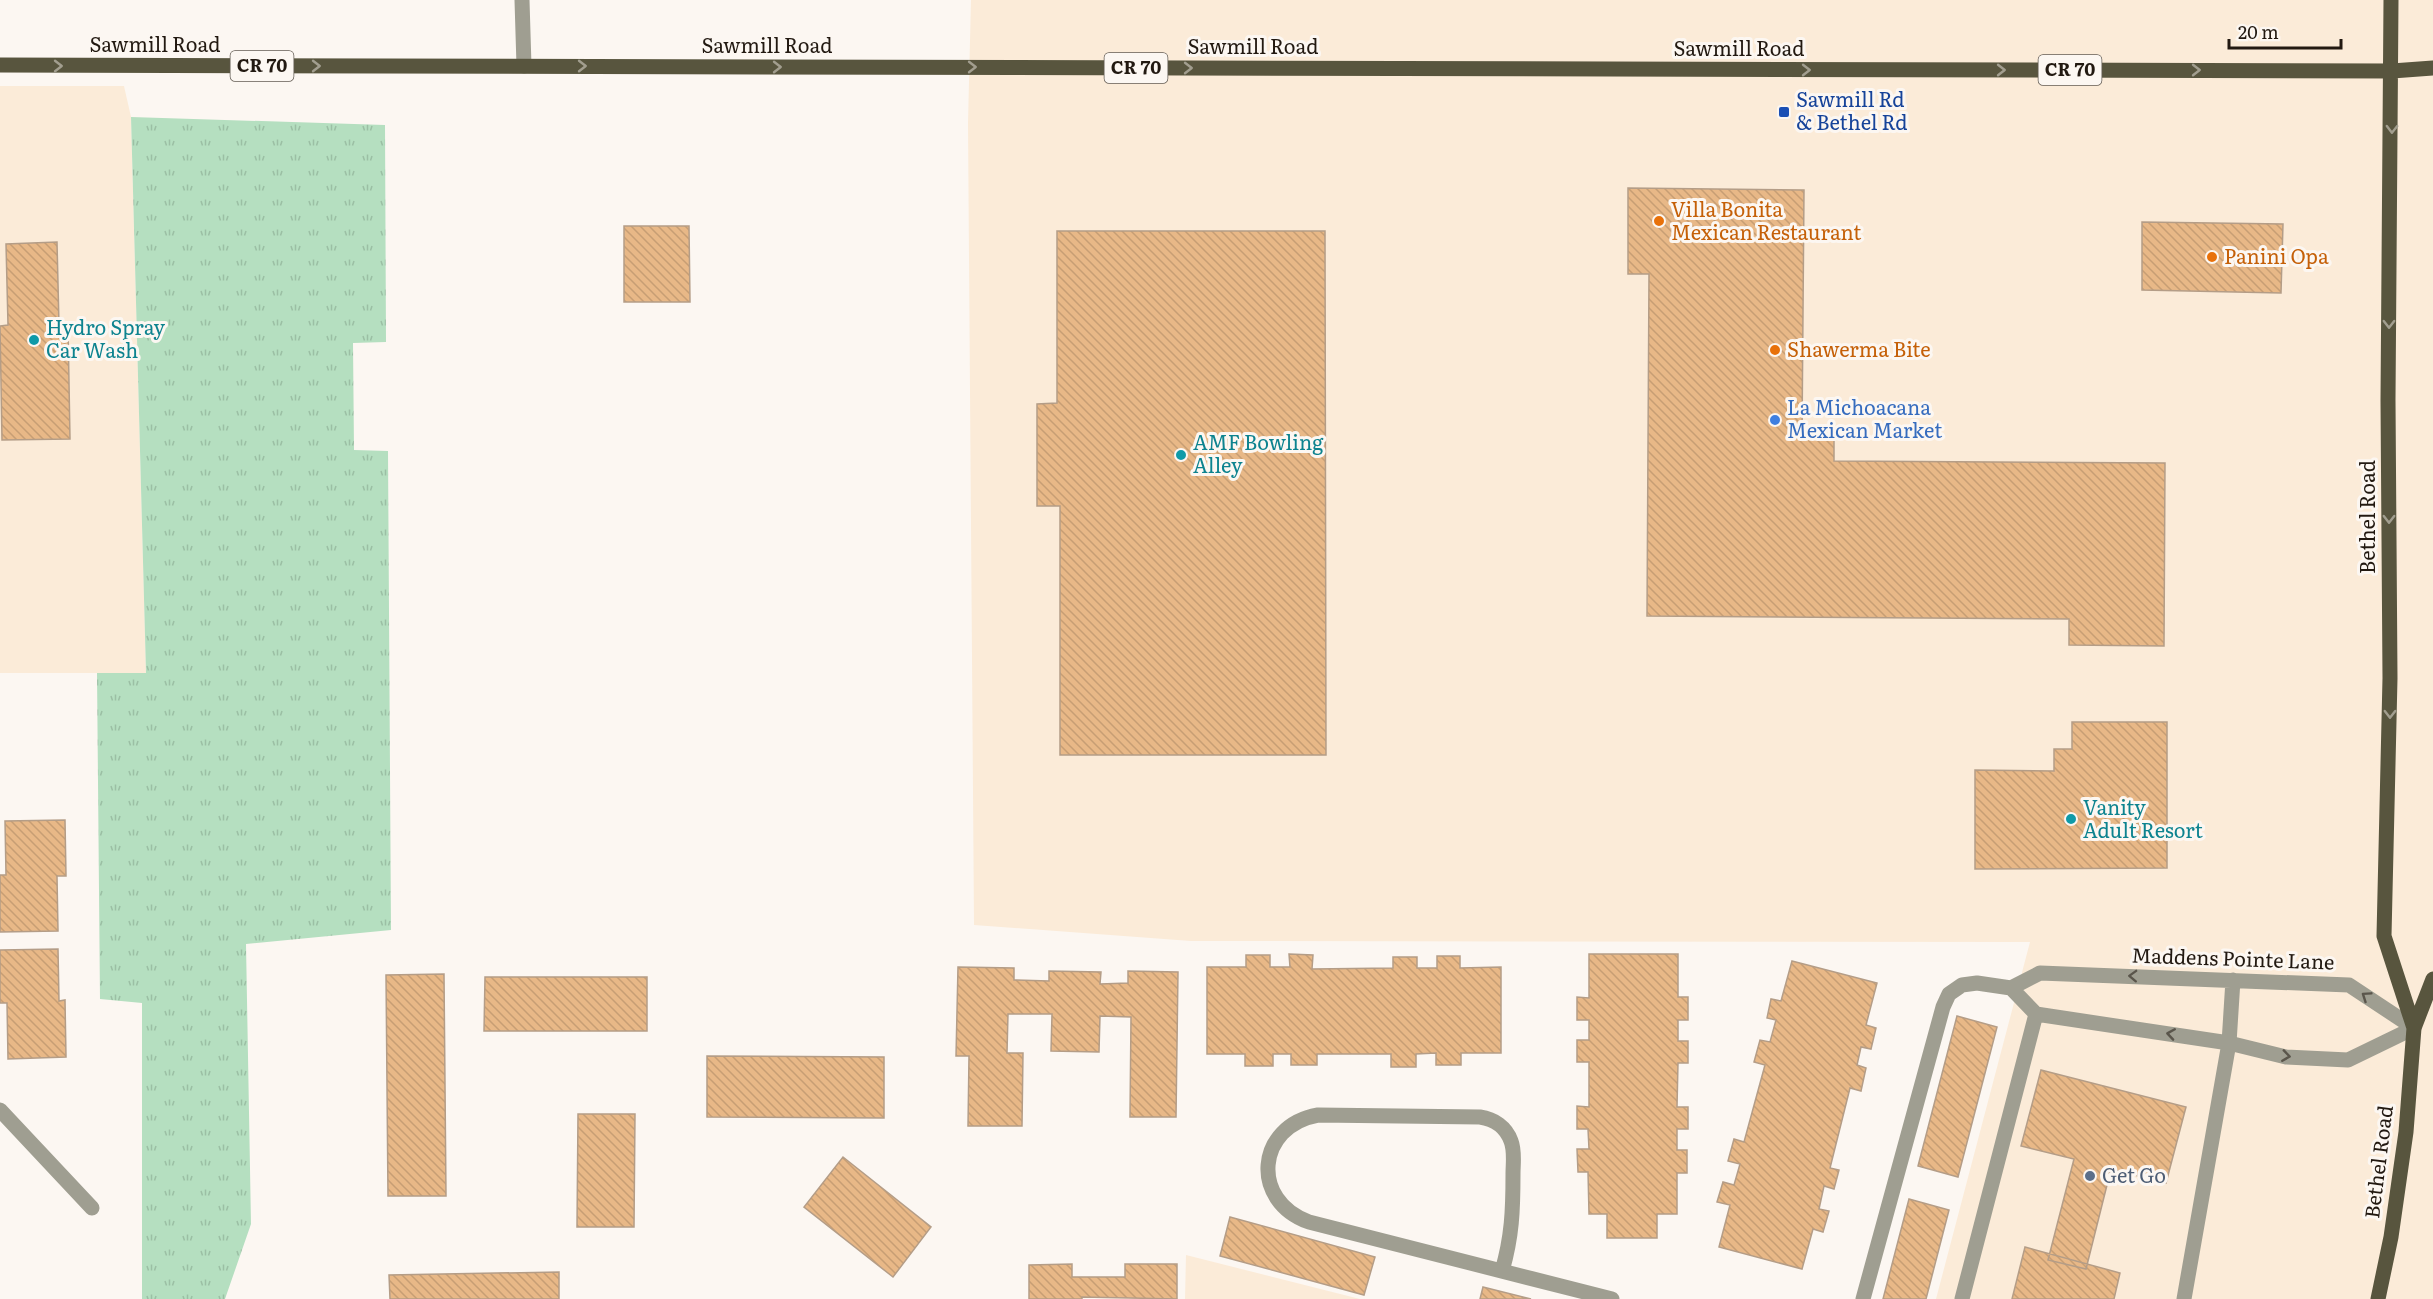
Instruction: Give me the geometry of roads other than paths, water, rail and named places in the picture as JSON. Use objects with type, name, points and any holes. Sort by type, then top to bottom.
[{"type":"main road","name":"Bethel Road","points":[[2391,0],[2388,388],[2390,780],[2384,936],[2414,1028]]},
{"type":"main road","name":"Sawmill Road","points":[[0,65],[2392,71],[2433,68]]},
{"type":"main road","name":"Bethel Road","points":[[2378,1299],[2391,1237],[2406,1132],[2414,1028],[2433,979]]},
{"type":"street","points":[[522,0],[524,66]]},
{"type":"street","name":"Maddens Pointe Lane","points":[[2011,988],[2040,973],[2349,985],[2414,1028]]},
{"type":"street","points":[[2185,1299],[2229,1043],[2233,980]]},
{"type":"street","points":[[1863,1299],[1944,1002],[1953,990],[1967,984],[2011,988],[2036,1014],[2229,1043],[2286,1056],[2348,1060],[2414,1028]]},
{"type":"street","points":[[1961,1298],[2036,1014]]},
{"type":"street","points":[[0,1110],[92,1208]]},
{"type":"street","points":[[1502,1271],[1512,1228],[1513,1151],[1508,1135],[1496,1122],[1474,1116],[1318,1115],[1294,1123],[1276,1140],[1267,1164],[1269,1181],[1275,1197],[1293,1215],[1309,1222],[1612,1299]]},
{"type":"place","name":"Sawmill Rd & Bethel Rd","points":[[1784,112]]},
{"type":"place","name":"Villa Bonita Mexican Restaurant","points":[[1659,221]]},
{"type":"place","name":"Panini Opa","points":[[2212,257]]},
{"type":"place","name":"Hydro Spray Car Wash","points":[[34,340]]},
{"type":"place","name":"Shawerma Bite","points":[[1775,350]]},
{"type":"place","name":"La Michoacana Mexican Market","points":[[1775,420]]},
{"type":"place","name":"AMF Bowling Alley","points":[[1181,455]]},
{"type":"place","name":"Vanity Adult Resort","points":[[2071,819]]},
{"type":"place","name":"Get Go","points":[[2090,1176]]}]
